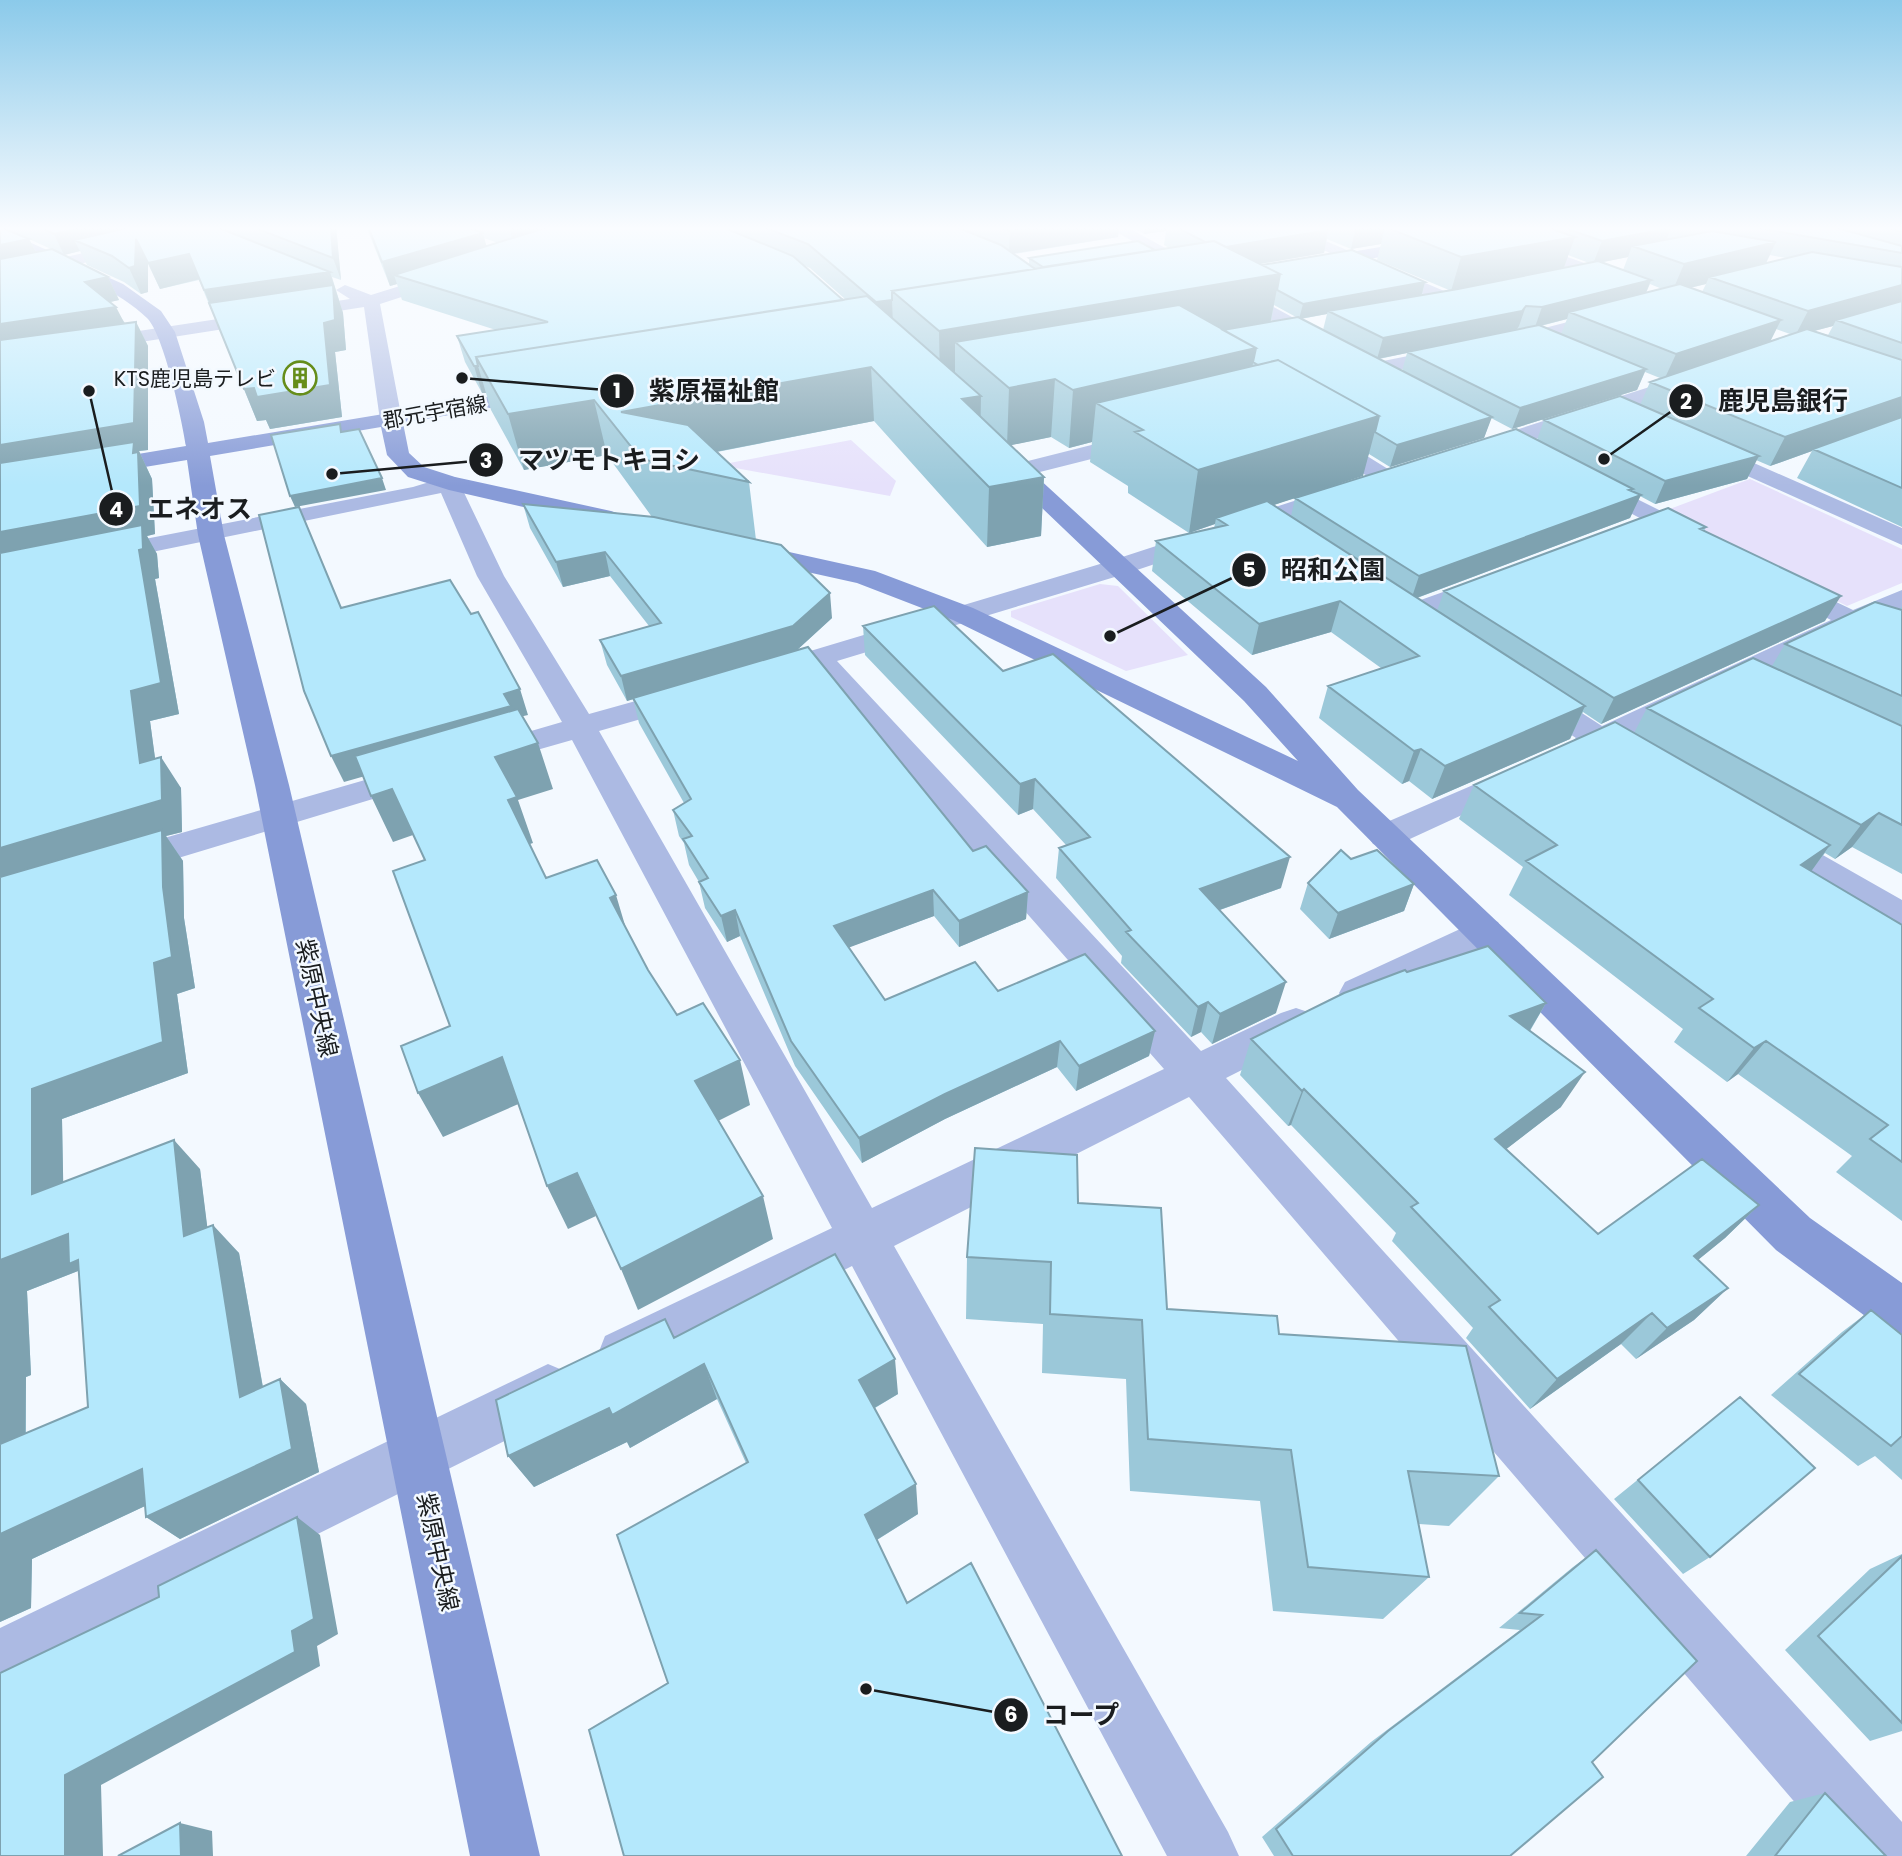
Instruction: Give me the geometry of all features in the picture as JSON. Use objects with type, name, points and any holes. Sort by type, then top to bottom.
[{"type":"street","name":"紫原中央線","points":[[152,313],[166,332],[193,422],[211,535],[233,618],[278,816],[505,1856]]},
{"type":"street","points":[[0,358],[294,313]]},
{"type":"street","points":[[374,313],[398,455],[416,472],[637,525]]},
{"type":"street","points":[[1268,313],[1410,388]]},
{"type":"street","points":[[1479,313],[1559,346]]},
{"type":"street","points":[[1373,369],[1534,336],[1624,313]]},
{"type":"street","points":[[1270,332],[1322,323]]},
{"type":"street","points":[[1460,455],[1612,408],[1709,373]]},
{"type":"street","points":[[1635,379],[1660,389]]},
{"type":"street","name":"郡元宇宿線","points":[[0,484],[564,390]]},
{"type":"street","points":[[1612,408],[1637,418]]},
{"type":"street","points":[[1484,426],[1532,452]]},
{"type":"street","points":[[1306,429],[1388,479]]},
{"type":"street","points":[[1016,471],[1164,434]]},
{"type":"street","points":[[1685,440],[1902,537]]},
{"type":"street","points":[[989,445],[1255,694],[1318,761],[1349,799],[1793,1234],[1902,1313]]},
{"type":"street","points":[[1771,477],[1795,468]]},
{"type":"street","points":[[1567,470],[1720,551]]},
{"type":"street","points":[[1412,471],[1119,567],[804,662],[1195,1074],[1886,1856]]},
{"type":"street","points":[[0,575],[418,493],[449,482]]},
{"type":"street","points":[[449,482],[457,509],[487,567],[581,727],[1205,1856]]},
{"type":"street","points":[[1264,518],[1298,540]]},
{"type":"street","points":[[1623,533],[1660,519]]},
{"type":"street","points":[[717,544],[864,577],[962,614],[1349,799]]},
{"type":"street","points":[[1444,636],[1400,606],[1511,576]]},
{"type":"street","points":[[1768,576],[1851,620],[1902,638]]},
{"type":"street","points":[[1386,836],[1902,598]]},
{"type":"street","points":[[1735,677],[1771,694]]},
{"type":"street","points":[[1510,680],[1599,740],[1657,774]]},
{"type":"street","points":[[89,873],[712,689]]},
{"type":"street","points":[[1750,829],[1902,918]]},
{"type":"street","points":[[0,1661],[1484,932]]},
{"type":"shaded area","points":[[851,440],[896,481],[890,496],[719,465]]},
{"type":"shaded area","points":[[1750,479],[1902,549],[1902,583],[1847,606],[1659,513]]},
{"type":"shaded area","points":[[1100,584],[1118,586],[1188,655],[1126,671],[1011,617],[1011,611]]},
{"type":"building","points":[[0,313],[78,313],[0,324]]},
{"type":"building","points":[[213,313],[335,313],[335,320],[324,323],[330,385],[257,397],[254,388],[244,389]]},
{"type":"building","points":[[517,313],[762,313],[476,357],[478,366],[474,366],[457,336],[548,322]]},
{"type":"building","points":[[761,313],[886,313],[981,396],[962,399],[1044,477],[989,487],[871,367],[621,412],[688,425],[749,482],[641,459],[594,400],[508,414],[476,357]]},
{"type":"building","points":[[917,313],[1049,313],[939,331]]},
{"type":"building","points":[[1133,313],[1193,313],[1256,348],[1073,390],[1055,379],[1009,388],[955,342]]},
{"type":"building","points":[[1331,313],[1514,313],[1383,338]]},
{"type":"building","points":[[1571,313],[1760,313],[1781,320],[1676,354]]},
{"type":"building","points":[[1862,313],[1902,313],[1902,343],[1836,320]]},
{"type":"building","points":[[1298,317],[1492,417],[1397,445],[1375,432],[1379,416],[1278,360],[1258,365],[1253,362],[1256,348],[1223,330]]},
{"type":"building","points":[[136,322],[134,423],[0,445],[0,340]]},
{"type":"building","points":[[1539,325],[1646,369],[1520,408],[1407,352]]},
{"type":"building","points":[[1807,329],[1902,360],[1902,397],[1785,437],[1650,382]]},
{"type":"building","points":[[1278,360],[1379,416],[1198,470],[1135,432],[1143,430],[1096,403]]},
{"type":"building","points":[[1620,396],[1759,456],[1665,481],[1544,420]]},
{"type":"building","points":[[1902,417],[1902,488],[1813,449]]},
{"type":"building","points":[[340,424],[341,432],[359,429],[382,478],[290,496],[271,435]]},
{"type":"building","points":[[1516,429],[1641,495],[1419,576],[1295,498]]},
{"type":"building","points":[[134,442],[133,453],[138,452],[140,506],[0,532],[0,463]]},
{"type":"building","points":[[1267,501],[1585,706],[1445,766],[1421,749],[1414,751],[1328,686],[1419,656],[1340,601],[1259,624],[1156,541],[1227,525],[1216,518]]},
{"type":"building","points":[[523,504],[654,517],[781,545],[830,593],[793,626],[621,676],[600,640],[661,623],[605,552],[556,562]]},
{"type":"building","points":[[299,507],[341,608],[450,580],[471,614],[478,612],[520,689],[504,694],[511,706],[331,756],[304,691],[259,515]]},
{"type":"building","points":[[1668,508],[1706,527],[1700,529],[1841,596],[1614,698],[1444,591]]},
{"type":"building","points":[[142,525],[143,549],[139,550],[161,683],[131,691],[140,763],[161,757],[162,800],[0,848],[0,553]]},
{"type":"building","points":[[1875,602],[1902,610],[1902,696],[1785,644]]},
{"type":"building","points":[[934,606],[1003,671],[1053,654],[1290,857],[1200,889],[1286,982],[1220,1014],[1208,1002],[1198,1007],[1126,932],[1131,930],[1059,848],[1090,837],[1035,779],[1020,784],[863,626]]},
{"type":"building","points":[[808,647],[973,851],[986,846],[1028,892],[959,921],[933,890],[834,926],[885,1000],[975,962],[998,991],[1085,954],[1155,1031],[1079,1066],[1060,1041],[945,1094],[859,1138],[791,1041],[735,910],[721,916],[699,882],[708,878],[683,839],[692,836],[673,810],[691,799],[633,698]]},
{"type":"building","points":[[1753,658],[1902,726],[1902,825],[1879,813],[1861,825],[1647,708]]},
{"type":"building","points":[[518,709],[538,743],[495,757],[517,797],[508,800],[546,878],[597,860],[616,895],[610,898],[648,970],[677,1015],[703,1003],[740,1060],[695,1081],[763,1196],[621,1269],[577,1173],[547,1186],[502,1057],[418,1093],[401,1046],[450,1026],[393,871],[425,860],[392,789],[371,796],[355,756]]},
{"type":"building","points":[[1615,722],[1830,845],[1801,865],[1902,925],[1902,1162],[1870,1139],[1888,1125],[1766,1041],[1754,1048],[1699,1008],[1713,999],[1526,861],[1557,845],[1474,785]]},
{"type":"building","points":[[162,830],[163,887],[172,957],[154,963],[163,1042],[32,1089],[32,1194],[174,1140],[184,1236],[213,1225],[240,1397],[280,1379],[292,1449],[146,1517],[142,1469],[0,1534],[0,1444],[88,1407],[78,1260],[69,1264],[68,1234],[0,1260],[0,877]]},
{"type":"building","points":[[1341,850],[1351,859],[1377,850],[1414,884],[1338,913],[1308,883]]},
{"type":"building","points":[[1488,946],[1546,1003],[1510,1016],[1585,1072],[1495,1139],[1598,1234],[1702,1159],[1759,1205],[1694,1256],[1728,1288],[1667,1328],[1652,1313],[1557,1379],[1489,1307],[1500,1300],[1411,1207],[1418,1203],[1251,1039],[1344,993],[1405,970],[1407,972]]},
{"type":"building","points":[[975,1148],[1077,1155],[1078,1203],[1161,1208],[1167,1309],[1277,1316],[1279,1334],[1466,1346],[1499,1476],[1408,1471],[1429,1577],[1308,1567],[1291,1450],[1148,1439],[1142,1320],[1050,1314],[1051,1262],[967,1257]]},
{"type":"building","points":[[835,1254],[895,1359],[859,1380],[916,1484],[865,1515],[907,1603],[971,1563],[1122,1856],[624,1856],[589,1730],[668,1683],[617,1535],[748,1462],[704,1364],[612,1415],[609,1408],[508,1456],[496,1400],[665,1319],[674,1338]]},
{"type":"building","points":[[1871,1310],[1902,1335],[1902,1436],[1891,1446],[1799,1374]]},
{"type":"building","points":[[1740,1397],[1815,1468],[1710,1557],[1638,1480]]},
{"type":"building","points":[[297,1517],[314,1619],[292,1631],[295,1652],[65,1775],[65,1856],[0,1856],[0,1673],[159,1597],[158,1586]]},
{"type":"building","points":[[1596,1550],[1697,1661],[1592,1762],[1603,1777],[1510,1856],[1293,1856],[1276,1829],[1388,1731],[1542,1615],[1520,1613]]},
{"type":"building","points":[[1902,1556],[1902,1723],[1818,1636]]},
{"type":"building","points":[[1825,1793],[1886,1856],[1775,1856]]},
{"type":"building","points":[[180,1823],[181,1856],[118,1856]]},
{"type":"place","name":"KTS鹿児島テレビ","points":[[300,378]]},
{"type":"place","name":"紫原福祉館","points":[[462,378]]},
{"type":"place","name":"エネオス","points":[[89,391]]},
{"type":"place","name":"鹿児島銀行","points":[[1604,459]]},
{"type":"place","name":"マツモトキヨシ","points":[[332,474]]},
{"type":"place","name":"昭和公園","points":[[1110,636]]},
{"type":"place","name":"コープ","points":[[866,1689]]}]
